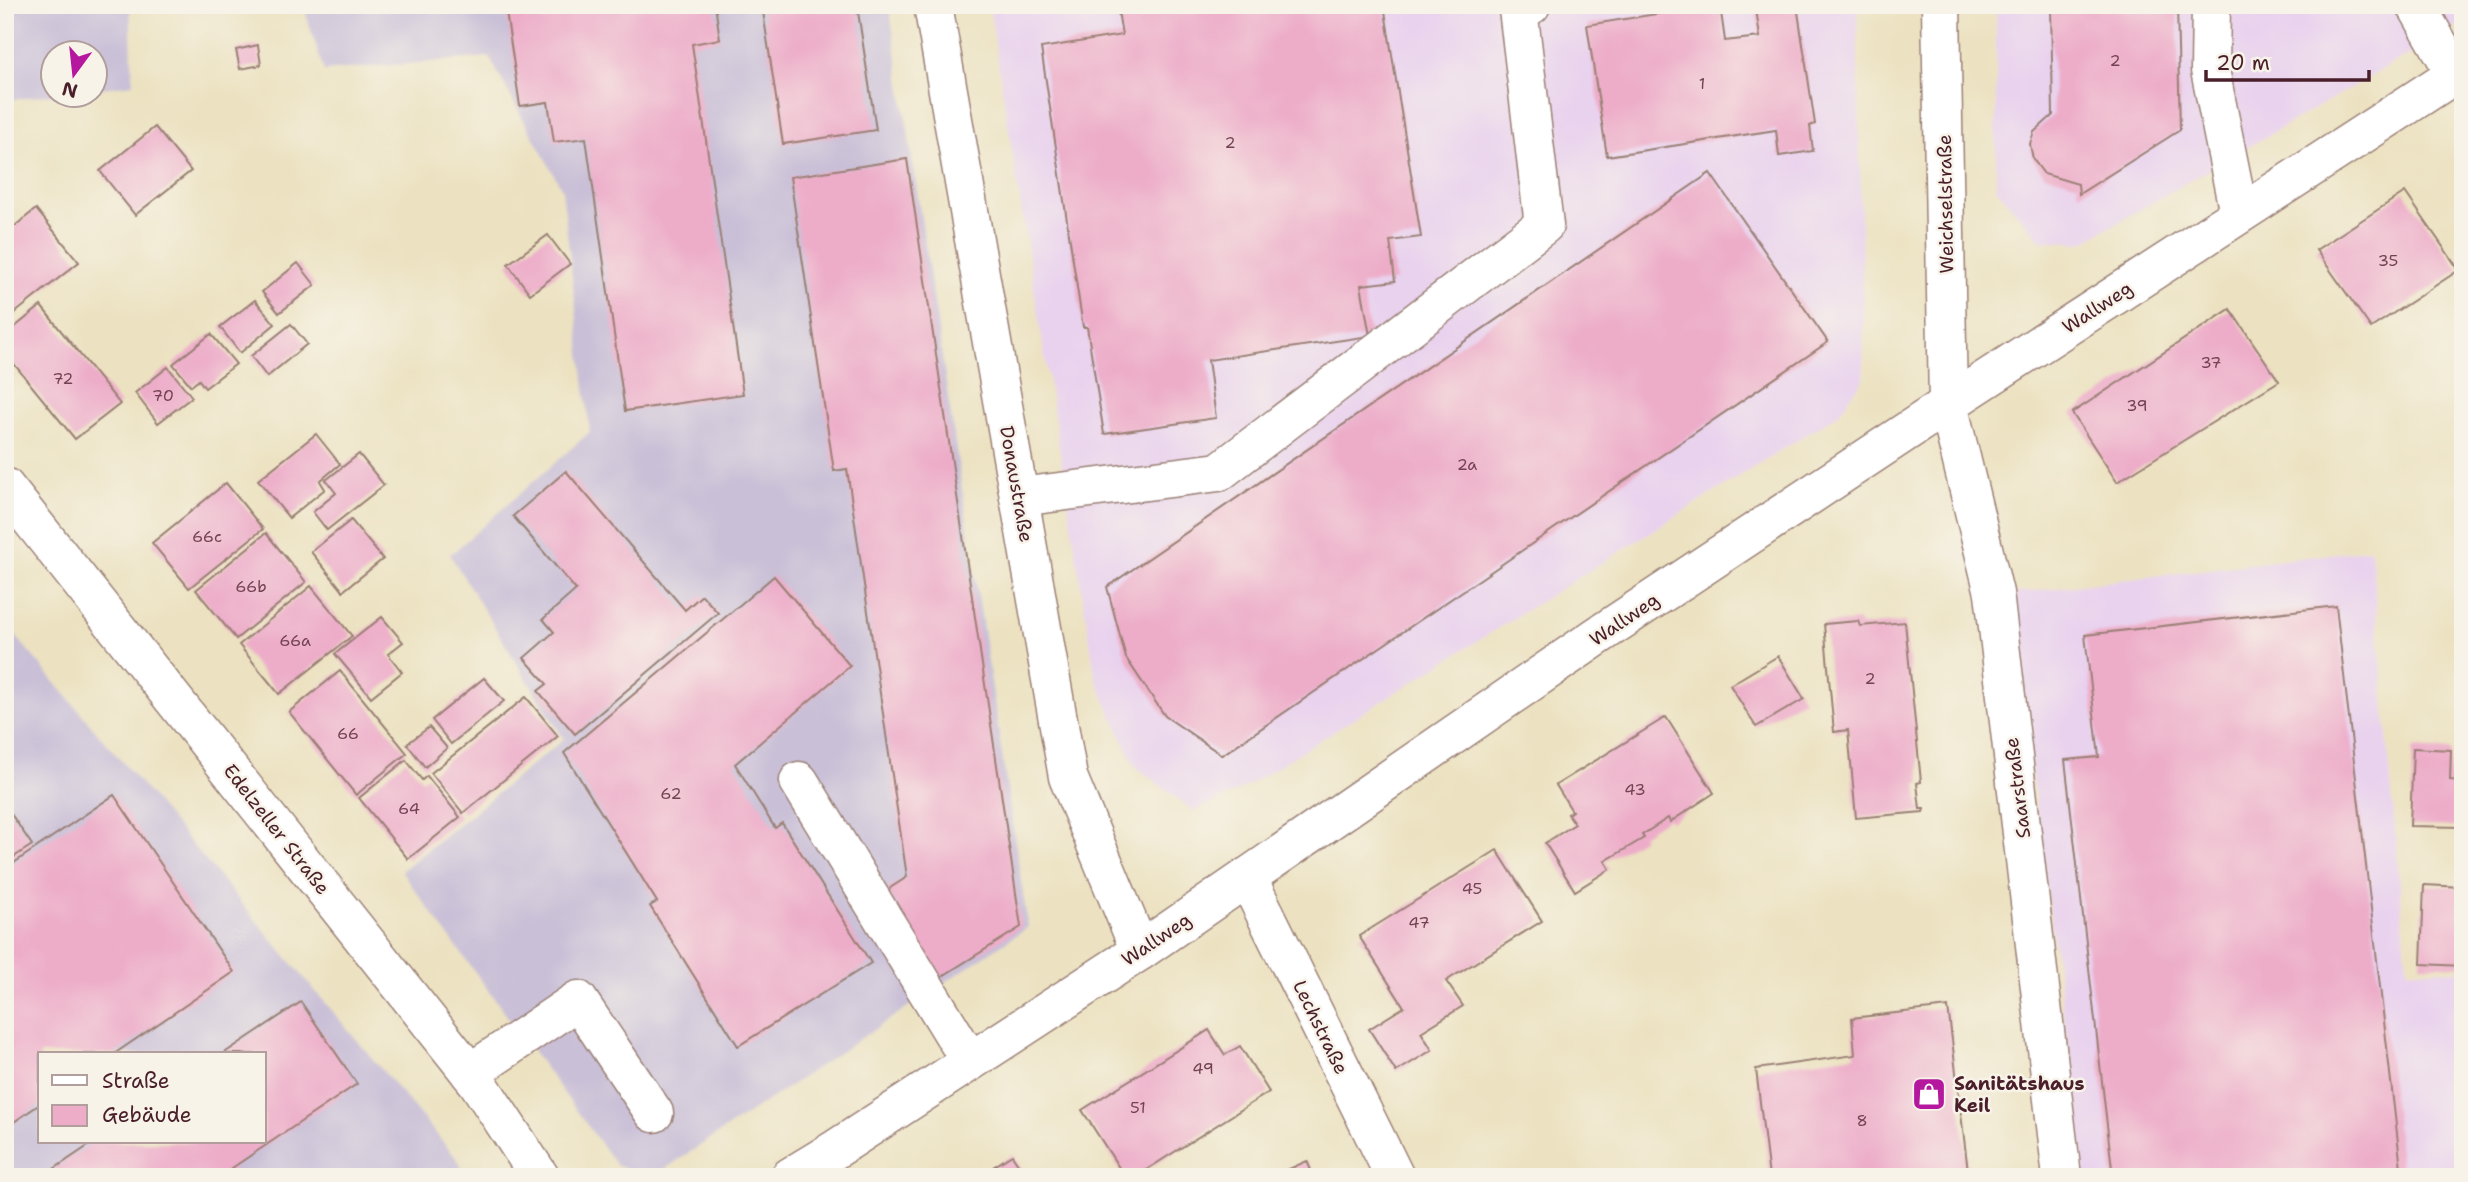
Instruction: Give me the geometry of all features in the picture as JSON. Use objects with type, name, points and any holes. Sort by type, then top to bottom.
[{"type":"street","name":"Donaustraße","points":[[933,5],[1068,777],[1140,951]]},
{"type":"street","points":[[1019,497],[1219,472],[1544,225],[1518,9],[1531,5]]},
{"type":"street","name":"Weichselstraße","points":[[1941,5],[1948,404]]},
{"type":"street","points":[[2211,5],[2210,70],[2239,214]]},
{"type":"street","points":[[2416,5],[2459,71]]},
{"type":"street","name":"Wallweg","points":[[790,1177],[1140,951],[1608,630],[1948,404],[2459,71]]},
{"type":"street","name":"Saarstraße","points":[[1948,404],[1994,593],[2062,1177]]},
{"type":"street","name":"Edelzeller Straße","points":[[5,487],[470,1073],[540,1177]]},
{"type":"street","points":[[799,781],[970,1061]]},
{"type":"street","name":"Lechstraße","points":[[1247,877],[1395,1177]]},
{"type":"street","points":[[470,1073],[578,1000],[654,1113]]},
{"type":"shaded area","points":[[5,5],[130,5],[133,84],[108,87],[108,38],[38,38],[38,96],[5,101]]},
{"type":"shaded area","points":[[303,5],[889,5],[1028,927],[653,1177],[617,1166],[401,871],[564,739],[450,555],[590,432],[562,189],[489,57],[324,71]]},
{"type":"shaded area","points":[[989,5],[1857,5],[1864,379],[1837,415],[1237,792],[1194,811],[1135,766],[1096,680]]},
{"type":"shaded area","points":[[1996,5],[2463,5],[2463,23],[2082,243],[2040,240],[1996,188]]},
{"type":"shaded area","points":[[2371,549],[2407,969],[2463,971],[2463,1177],[2085,1177],[2008,594]]},
{"type":"shaded area","points":[[5,623],[458,1160],[466,1177],[5,1177]]},
{"type":"building","points":[[505,5],[715,5],[720,39],[692,44],[743,394],[625,411],[586,138],[554,142],[548,102],[520,106]]},
{"type":"building","points":[[762,5],[857,5],[876,130],[783,144]]},
{"type":"building","points":[[1117,5],[1384,5],[1421,237],[1390,241],[1395,281],[1361,285],[1370,336],[1208,360],[1216,418],[1104,434],[1087,327],[1083,327],[1041,48],[1122,35]]},
{"type":"building","points":[[1720,5],[1725,41],[1760,37],[1756,9],[1797,5],[1815,124],[1810,126],[1813,151],[1779,156],[1776,130],[1607,156],[1587,25]]},
{"type":"building","points":[[2051,5],[2177,5],[2180,130],[2079,194],[2078,184],[2044,174],[2033,159],[2030,144],[2034,132],[2053,115]]},
{"type":"building","points":[[258,45],[261,65],[240,69],[236,50]]},
{"type":"building","points":[[155,127],[191,171],[135,215],[100,171]]},
{"type":"building","points":[[907,159],[1021,927],[941,977],[887,890],[907,877],[847,469],[834,471],[790,177]]},
{"type":"building","points":[[1710,173],[1828,342],[1222,755],[1165,716],[1126,658],[1107,587]]},
{"type":"building","points":[[2405,192],[2459,270],[2371,328],[2316,250]]},
{"type":"building","points":[[36,209],[79,262],[5,321],[5,234]]},
{"type":"building","points":[[548,235],[570,264],[530,294],[508,264]]},
{"type":"building","points":[[298,263],[315,285],[279,313],[262,292]]},
{"type":"building","points":[[255,300],[275,324],[240,353],[220,327]]},
{"type":"building","points":[[41,306],[120,404],[75,439],[5,353],[5,335]]},
{"type":"building","points":[[2230,309],[2279,381],[2117,482],[2072,413]]},
{"type":"building","points":[[291,324],[307,344],[267,377],[251,356]]},
{"type":"building","points":[[211,334],[236,364],[205,388],[199,380],[191,386],[173,364]]},
{"type":"building","points":[[168,367],[192,397],[158,423],[135,393]]},
{"type":"building","points":[[316,434],[340,464],[320,481],[325,489],[289,518],[258,480]]},
{"type":"building","points":[[359,454],[384,485],[327,530],[313,512],[336,493],[326,480]]},
{"type":"building","points":[[566,471],[685,610],[702,595],[718,613],[575,734],[538,691],[547,684],[524,658],[554,632],[543,619],[576,590],[513,516]]},
{"type":"building","points":[[226,483],[263,529],[189,588],[152,543]]},
{"type":"building","points":[[351,520],[383,559],[343,591],[311,552]]},
{"type":"building","points":[[266,533],[306,582],[236,639],[196,590]]},
{"type":"building","points":[[774,576],[850,666],[735,764],[775,828],[782,823],[871,963],[738,1046],[650,906],[657,902],[564,753]]},
{"type":"building","points":[[311,586],[352,636],[279,694],[239,645]]},
{"type":"building","points":[[2336,606],[2402,1177],[2113,1177],[2065,760],[2099,757],[2085,635]]},
{"type":"building","points":[[382,617],[403,642],[388,654],[402,672],[371,697],[335,654]]},
{"type":"building","points":[[1858,621],[1860,626],[1905,622],[1921,782],[1917,783],[1920,809],[1924,809],[1923,812],[1856,818],[1848,730],[1834,732],[1824,624]]},
{"type":"building","points":[[1778,656],[1804,699],[1756,727],[1730,685]]},
{"type":"building","points":[[340,671],[407,753],[356,795],[289,712]]},
{"type":"building","points":[[484,678],[504,701],[451,744],[432,720]]},
{"type":"building","points":[[526,697],[558,736],[463,813],[431,773]]},
{"type":"building","points":[[1666,717],[1714,793],[1670,822],[1668,818],[1642,835],[1644,838],[1605,861],[1610,869],[1575,891],[1545,843],[1575,824],[1568,814],[1572,811],[1556,785]]},
{"type":"building","points":[[429,727],[447,748],[425,767],[407,744]]},
{"type":"building","points":[[2413,748],[2451,750],[2450,780],[2463,781],[2463,827],[2410,826]]},
{"type":"building","points":[[406,760],[422,780],[427,776],[460,817],[408,859],[359,798]]},
{"type":"building","points":[[114,795],[234,972],[117,1052],[38,1052],[38,1105],[5,1128],[5,869]]},
{"type":"building","points":[[5,805],[32,845],[5,863]]},
{"type":"building","points":[[1497,850],[1542,921],[1446,981],[1463,1006],[1421,1032],[1432,1050],[1396,1072],[1369,1029],[1404,1007],[1359,936]]},
{"type":"building","points":[[2424,885],[2463,887],[2463,966],[2421,964]]},
{"type":"building","points":[[301,1002],[357,1084],[232,1168],[238,1177],[42,1177],[91,1144],[266,1144],[266,1052],[226,1052]]},
{"type":"building","points":[[1948,1007],[1968,1171],[1923,1177],[1769,1177],[1756,1069],[1855,1055],[1852,1018]]},
{"type":"building","points":[[1209,1030],[1225,1055],[1240,1046],[1269,1092],[1135,1177],[1125,1177],[1082,1110]]},
{"type":"building","points":[[1012,1155],[1027,1177],[977,1177]]},
{"type":"building","points":[[1307,1161],[1314,1177],[1271,1177]]},
{"type":"place","name":"Sanitätshaus Keil","points":[[1929,1094]]}]
